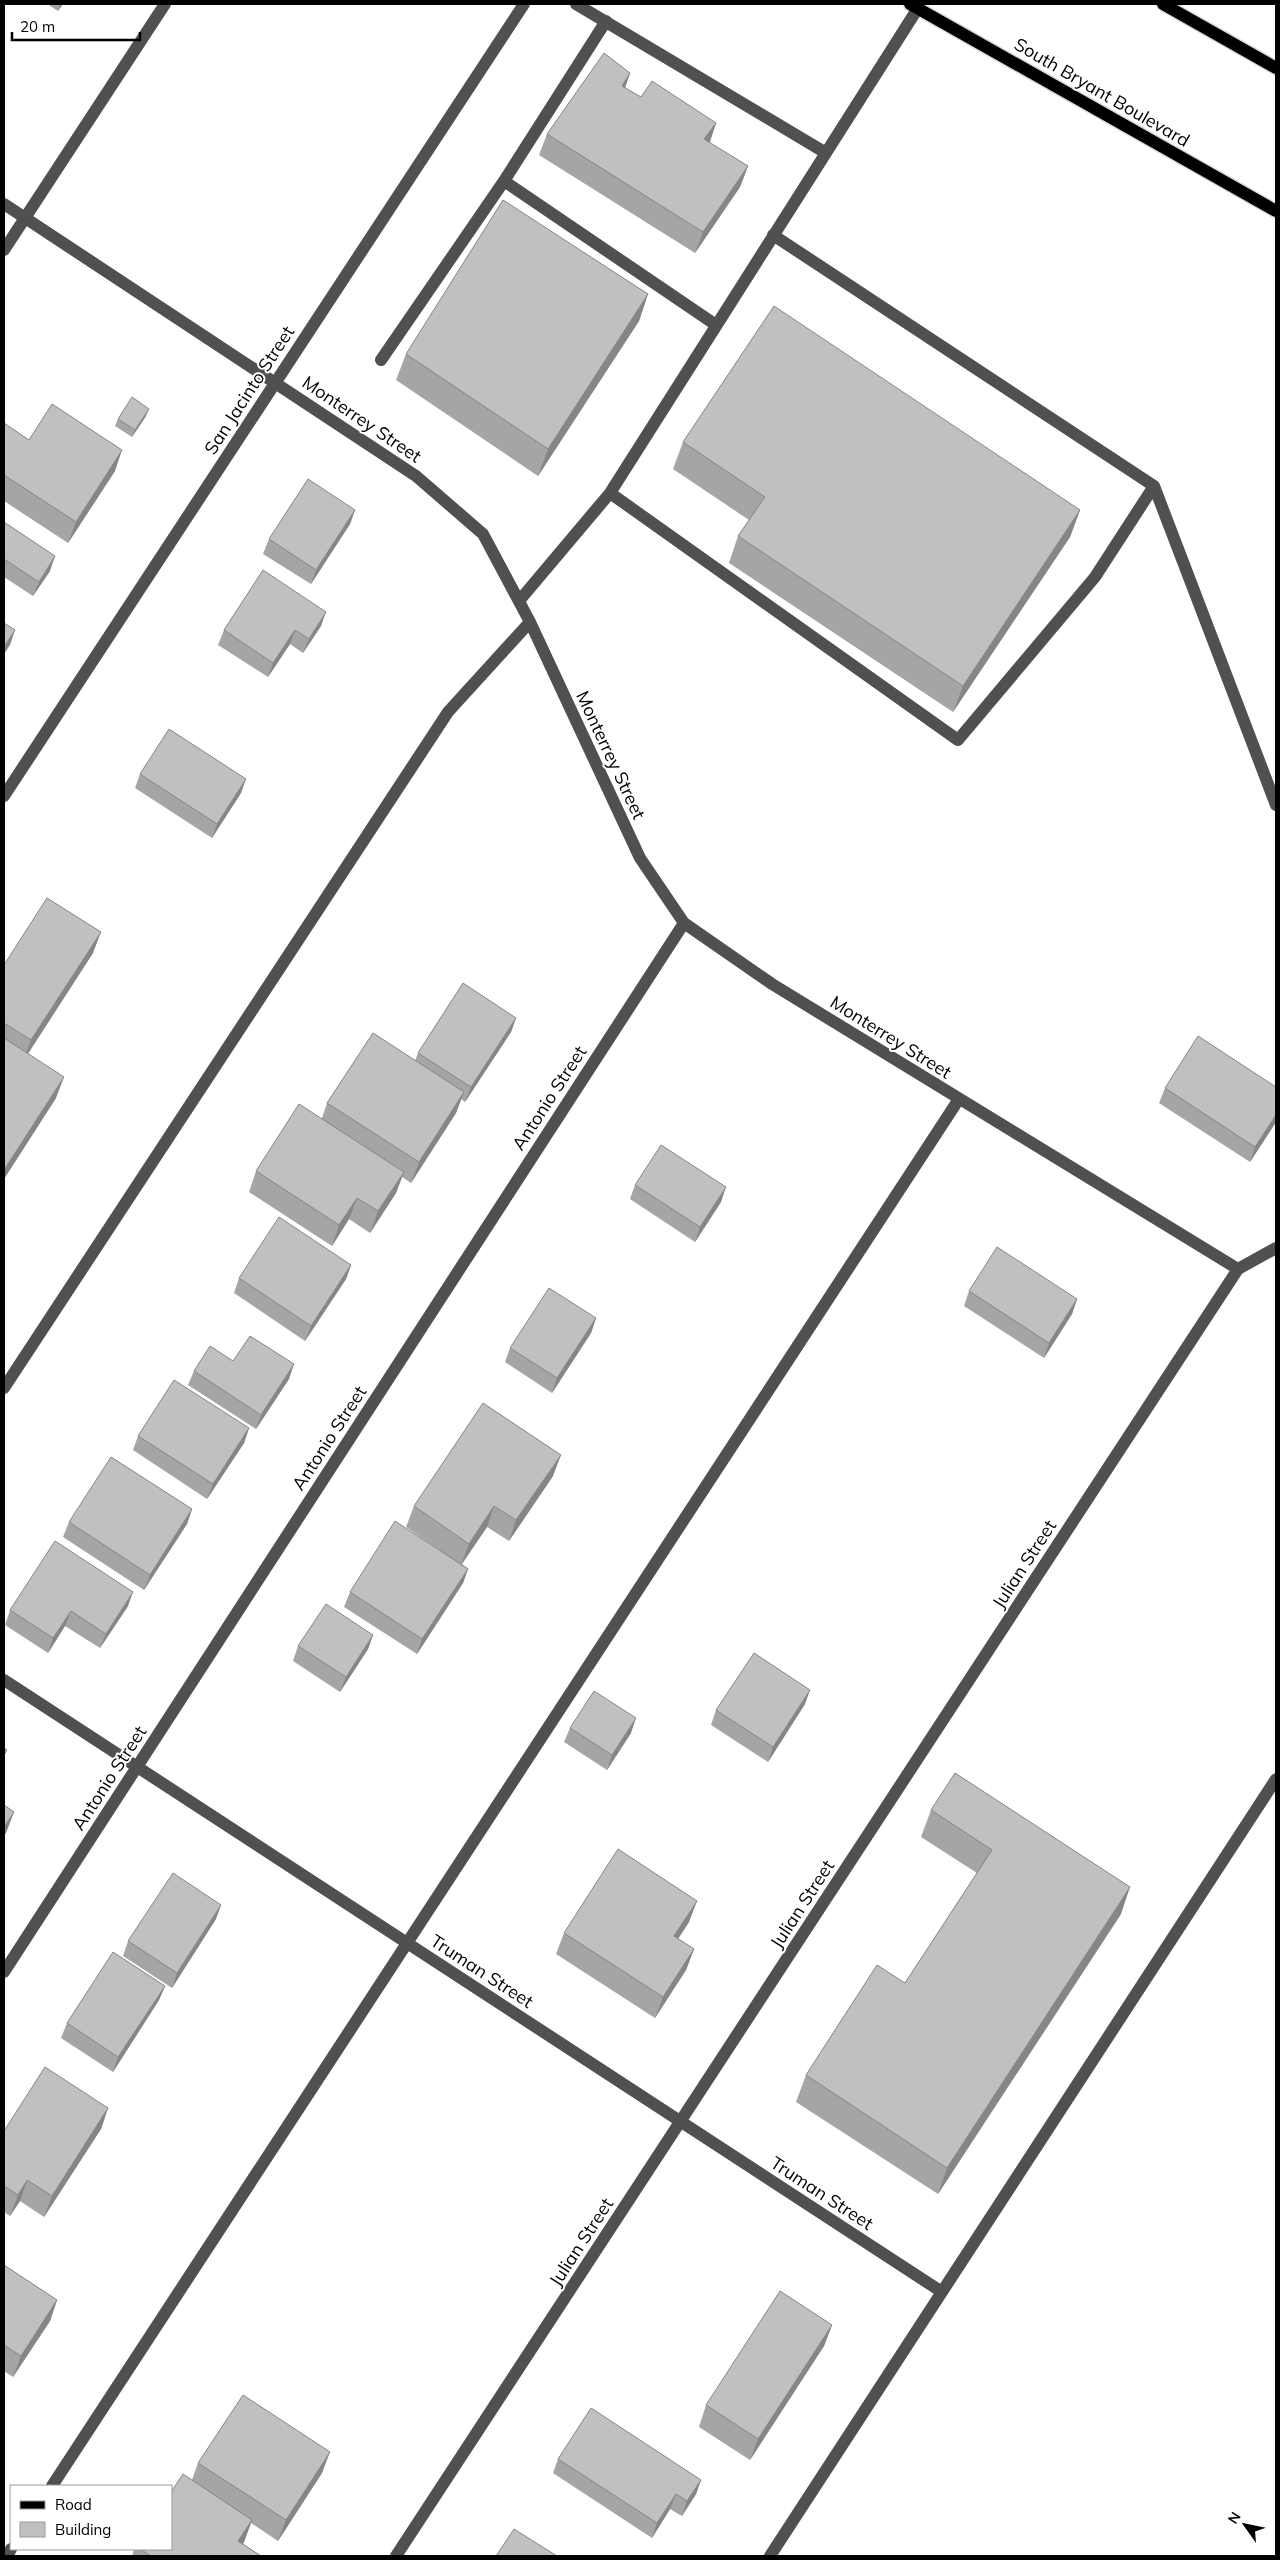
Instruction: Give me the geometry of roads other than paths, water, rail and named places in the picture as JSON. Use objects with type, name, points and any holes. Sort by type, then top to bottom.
[{"type":"main road","points":[[1163,4],[1276,68]]},
{"type":"main road","name":"South Bryant Boulevard","points":[[914,6],[1276,211]]},
{"type":"street","points":[[4,250],[165,4]]},
{"type":"street","name":"San Jacinto Street","points":[[4,796],[524,4]]},
{"type":"street","points":[[576,4],[826,152]]},
{"type":"street","points":[[519,601],[610,493],[826,152],[914,6]]},
{"type":"street","points":[[381,360],[504,181],[606,21]]},
{"type":"street","points":[[504,181],[716,324]]},
{"type":"street","name":"Monterrey Street","points":[[4,204],[416,476],[483,534],[530,622],[640,858],[684,923],[772,984],[1238,1269]]},
{"type":"street","points":[[773,235],[1154,486],[1276,805]]},
{"type":"street","points":[[610,493],[958,740],[1095,577],[1154,486]]},
{"type":"street","points":[[4,1388],[448,712],[530,622]]},
{"type":"street","name":"Antonio Street","points":[[4,1972],[684,923]]},
{"type":"street","points":[[53,2485],[959,1099]]},
{"type":"street","points":[[1238,1269],[1276,1248]]},
{"type":"street","name":"Julian Street","points":[[396,2556],[1238,1269]]},
{"type":"street","name":"Truman Street","points":[[4,1680],[942,2292]]},
{"type":"street","points":[[770,2556],[1276,1779]]}]
